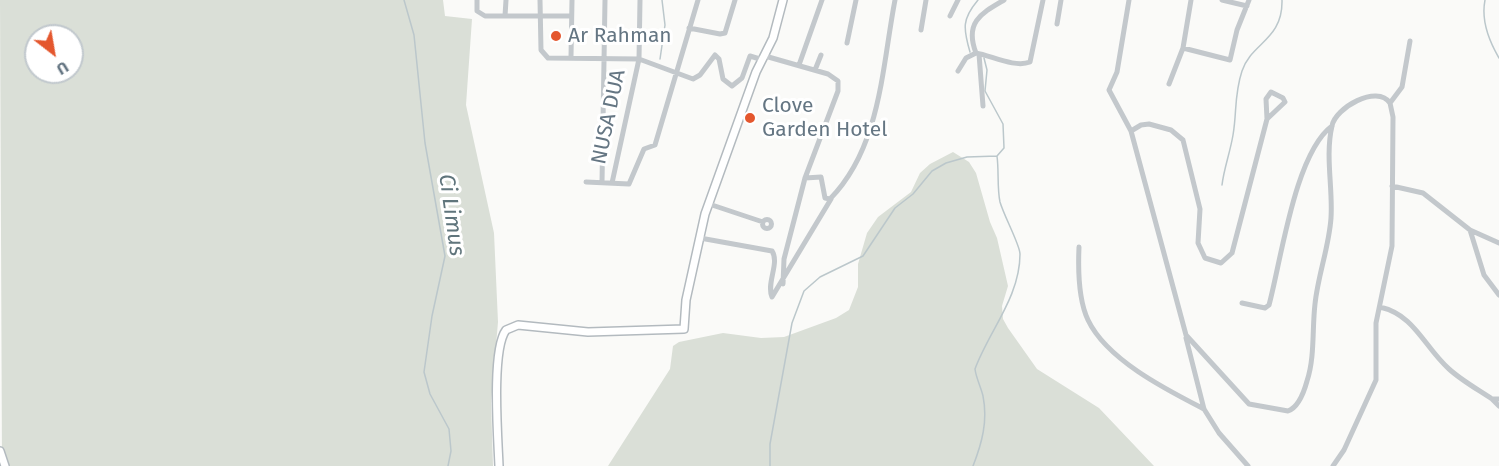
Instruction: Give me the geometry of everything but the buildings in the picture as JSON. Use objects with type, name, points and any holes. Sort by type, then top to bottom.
[{"type":"street","points":[[477,0],[479,14],[571,16]]},
{"type":"street","points":[[505,16],[506,0]]},
{"type":"street","points":[[540,0],[543,55],[548,57],[639,59],[696,78],[712,57],[717,56],[723,79],[732,86],[742,78],[750,56],[799,65],[832,76],[839,84],[805,178],[784,259],[783,284]]},
{"type":"street","points":[[572,0],[572,57]]},
{"type":"street","points":[[602,183],[605,0]]},
{"type":"street","name":"NUSA DUA","points":[[612,183],[639,59],[640,0]]},
{"type":"street","points":[[676,72],[698,0]]},
{"type":"street","points":[[689,28],[725,33],[735,0]]},
{"type":"street","points":[[499,466],[496,424],[500,351],[506,330],[515,325],[588,332],[684,329],[686,300],[709,204],[754,78],[777,27],[783,0]]},
{"type":"street","points":[[799,65],[822,0]]},
{"type":"street","points":[[847,43],[856,0]]},
{"type":"street","points":[[700,238],[772,251],[775,257],[770,290],[772,297],[783,284],[832,198],[864,149],[882,79],[895,0]]},
{"type":"street","points":[[921,30],[926,0]]},
{"type":"street","points":[[950,16],[958,0]]},
{"type":"street","points":[[983,106],[973,37],[977,20],[985,10],[1004,0]]},
{"type":"street","points":[[958,71],[966,58],[977,53],[1003,61],[1026,64],[1030,62],[1044,0]]},
{"type":"street","points":[[1057,24],[1061,0]]},
{"type":"street","points":[[1129,0],[1117,72],[1108,90],[1131,131],[1204,409],[1219,434],[1248,466]]},
{"type":"street","points":[[1169,84],[1183,48],[1191,0]]},
{"type":"street","points":[[1183,48],[1230,60],[1237,30],[1248,3],[1222,0]]},
{"type":"street","points":[[1333,466],[1344,450],[1376,380],[1377,323],[1392,246],[1390,103],[1401,87],[1410,41]]},
{"type":"street","points":[[814,70],[822,55]]},
{"type":"street","name":"NUSA DUA","points":[[586,182],[629,184],[644,149],[655,145],[676,72]]},
{"type":"street","points":[[1131,131],[1141,125],[1149,124],[1171,130],[1183,140],[1200,209],[1199,249],[1205,258],[1221,263],[1232,253],[1267,119],[1266,99],[1272,92],[1283,98],[1285,102],[1267,119]]},
{"type":"street","points":[[1242,303],[1265,308],[1269,305],[1287,229],[1309,156],[1319,138],[1346,108],[1371,96],[1381,96],[1390,103]]},
{"type":"street","points":[[1186,335],[1249,404],[1288,411],[1297,406],[1309,373],[1315,301],[1331,219],[1329,154],[1332,126]]},
{"type":"street","points":[[805,178],[821,177],[825,198],[827,200],[832,198]]},
{"type":"street","points":[[1392,186],[1423,193],[1470,230],[1499,243]]},
{"type":"street","points":[[709,204],[763,222]]},
{"type":"street","points":[[1470,230],[1484,275],[1499,295]]},
{"type":"street","points":[[1079,247],[1081,296],[1088,320],[1095,330],[1111,350],[1142,374],[1204,409]]},
{"type":"street","points":[[1380,307],[1401,315],[1428,342],[1450,370],[1499,406]]},
{"type":"street","points":[[1492,399],[1499,399]]},
{"type":"street","points":[[0,451],[5,466]]},
{"type":"shaded area","points":[[0,0],[443,0],[445,16],[472,19],[466,105],[494,233],[498,322],[491,403],[493,466],[2,466]]},
{"type":"shaded area","points":[[953,152],[969,162],[976,173],[997,238],[1008,286],[1002,306],[1003,319],[1008,328],[1037,369],[1099,408],[1154,466],[608,466],[670,369],[673,346],[679,342],[723,333],[761,338],[784,337],[836,318],[849,310],[858,287],[858,264],[867,233],[878,217],[911,192],[920,173],[930,164]]},
{"type":"waterway","name":"Ci Limus","points":[[404,0],[414,35],[425,143],[445,256],[432,316],[424,372],[430,394],[449,429],[451,451],[448,466]]},
{"type":"waterway","points":[[660,59],[665,25],[662,0]]},
{"type":"waterway","points":[[970,52],[965,24],[978,0]]},
{"type":"waterway","points":[[1222,185],[1233,135],[1242,71],[1252,54],[1272,33],[1281,13],[1282,0]]},
{"type":"waterway","points":[[1485,0],[1484,15],[1487,30],[1499,58]]},
{"type":"waterway","points":[[770,466],[770,444],[792,323],[804,291],[820,277],[863,256],[895,208],[913,194],[932,171],[946,163],[967,157],[997,156],[1004,148],[1003,124],[985,91],[987,70],[984,58]]},
{"type":"waterway","points":[[973,466],[981,440],[985,414],[983,396],[975,369],[1003,313],[1019,270],[1020,254],[1000,202],[997,156]]},
{"type":"place","name":"Ar Rahman","points":[[556,36]]},
{"type":"place","name":"Clove Garden Hotel","points":[[750,118]]}]
